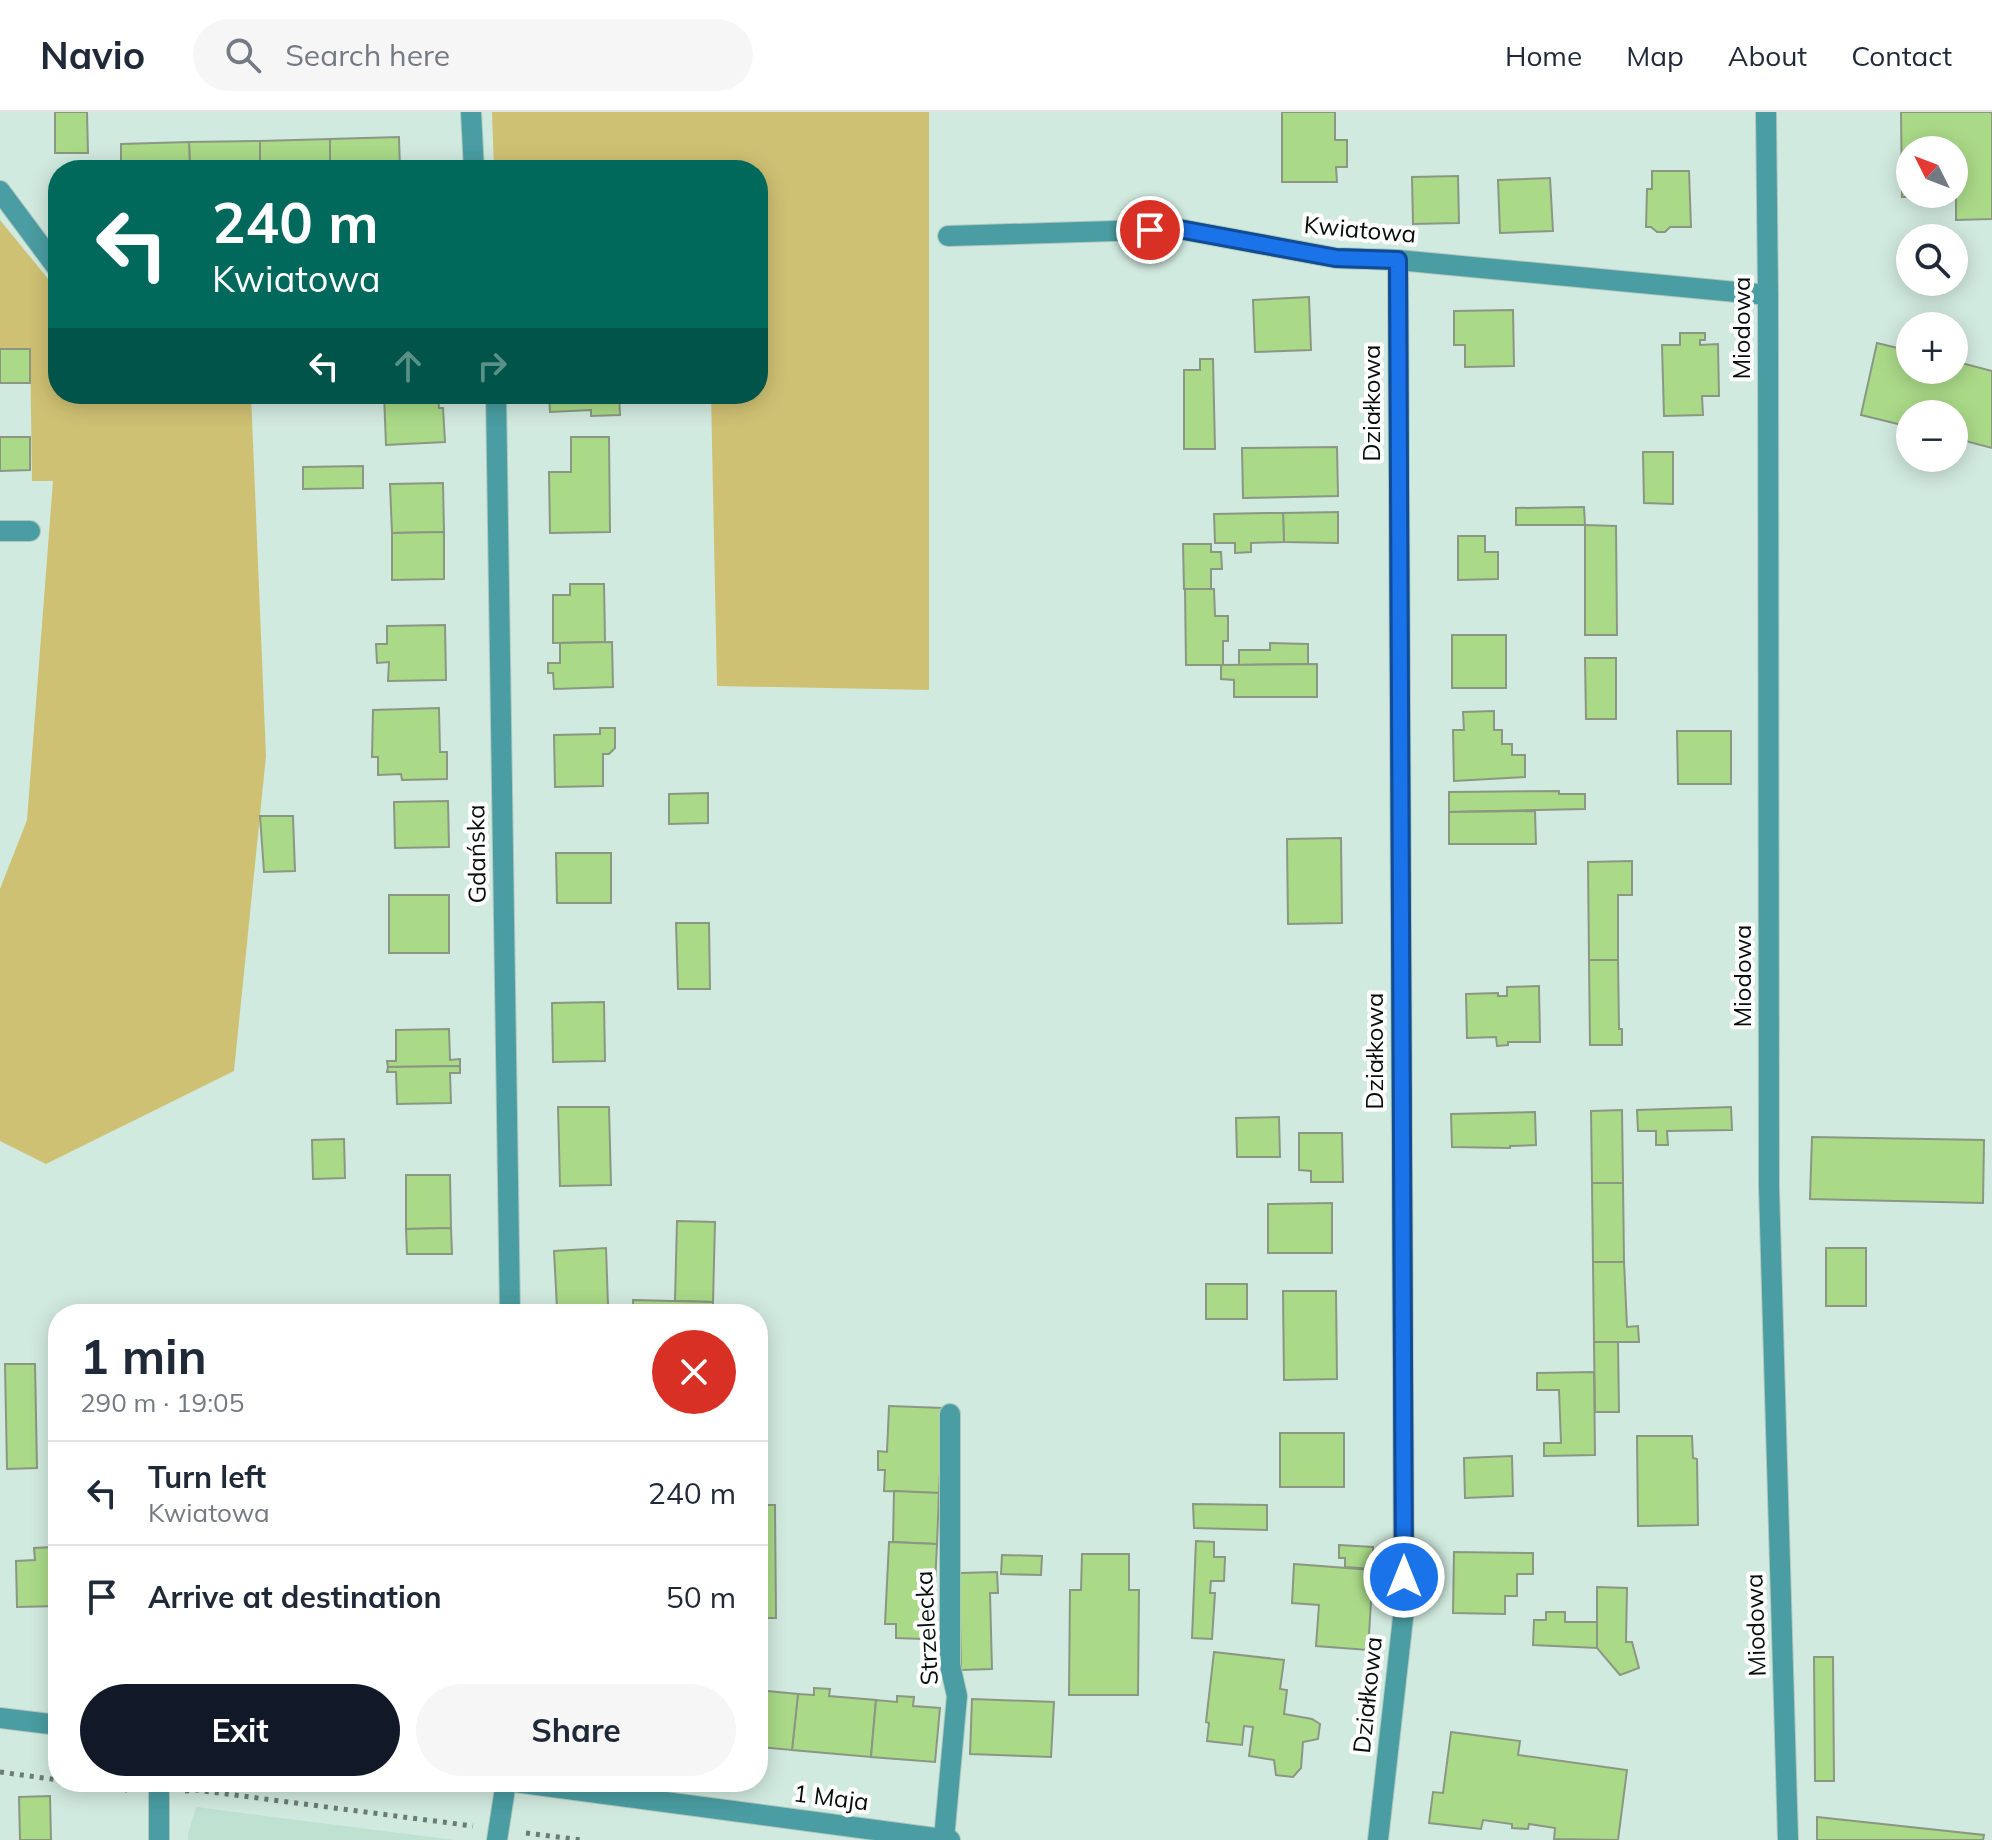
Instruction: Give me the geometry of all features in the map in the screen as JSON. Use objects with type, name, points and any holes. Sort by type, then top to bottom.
[{"type":"street","points":[[471,112],[473,160]]},
{"type":"street","name":"Miodowa","points":[[1766,112],[1769,1188],[1788,1840]]},
{"type":"street","points":[[0,191],[48,256]]},
{"type":"street","name":"Kwiatowa","points":[[948,236],[1179,229],[1336,258],[1398,260],[1768,295]]},
{"type":"street","name":"Działkowa","points":[[1378,1840],[1404,1609],[1398,260]]},
{"type":"street","name":"Gdańska","points":[[496,404],[510,1304]]},
{"type":"street","points":[[0,531],[30,531]]},
{"type":"street","name":"Strzelecka","points":[[944,1839],[957,1696],[950,1665],[950,1414]]},
{"type":"street","points":[[0,1718],[48,1724]]},
{"type":"street","points":[[159,1792],[159,1840]]},
{"type":"street","points":[[498,1835],[504,1792]]},
{"type":"street","name":"1 Maja","points":[[590,1792],[950,1840]]},
{"type":"path","points":[[0,1772],[48,1779]]},
{"type":"path","points":[[209,1792],[498,1835],[581,1840]]},
{"type":"shaded area","points":[[492,112],[929,112],[929,690],[717,686],[711,404],[768,404],[768,160],[494,160]]},
{"type":"shaded area","points":[[0,220],[48,279],[48,404],[251,404],[266,756],[234,1071],[46,1164],[0,1141],[0,889],[27,820],[53,481],[32,481],[30,349],[0,349]]},
{"type":"shaded area","points":[[196,1807],[454,1840],[188,1840]]},
{"type":"building","points":[[55,112],[87,112],[88,153],[55,153]]},
{"type":"building","points":[[1282,112],[1335,112],[1335,140],[1347,140],[1347,167],[1336,167],[1337,182],[1282,182]]},
{"type":"building","points":[[1901,112],[1992,112],[1992,219],[1956,220],[1956,208],[1968,208],[1968,136],[1901,136]]},
{"type":"building","points":[[399,137],[400,160],[330,160],[330,139]]},
{"type":"building","points":[[330,139],[330,160],[260,160],[260,141]]},
{"type":"building","points":[[260,141],[260,160],[190,160],[189,142]]},
{"type":"building","points":[[189,142],[190,160],[121,160],[121,144]]},
{"type":"building","points":[[1652,171],[1689,171],[1691,227],[1670,227],[1665,232],[1657,232],[1646,227],[1647,189],[1652,189]]},
{"type":"building","points":[[1458,176],[1459,223],[1413,224],[1412,177]]},
{"type":"building","points":[[1550,178],[1553,231],[1500,233],[1498,180]]},
{"type":"building","points":[[1309,297],[1311,350],[1255,352],[1253,300]]},
{"type":"building","points":[[1513,310],[1514,366],[1465,367],[1465,345],[1454,345],[1454,311]]},
{"type":"building","points":[[1680,333],[1705,333],[1705,340],[1700,340],[1700,345],[1718,344],[1719,396],[1702,396],[1703,415],[1664,416],[1662,345],[1680,345]]},
{"type":"building","points":[[1877,343],[1896,348],[1896,384],[1968,384],[1968,365],[1992,371],[1992,448],[1968,442],[1968,400],[1896,400],[1896,424],[1861,415]]},
{"type":"building","points":[[0,349],[30,349],[30,383],[0,383]]},
{"type":"building","points":[[1200,359],[1213,359],[1215,449],[1184,449],[1184,370],[1200,370]]},
{"type":"building","points":[[384,404],[439,404],[439,408],[443,408],[445,442],[386,445]]},
{"type":"building","points":[[550,404],[619,404],[620,415],[591,416],[591,410],[550,412]]},
{"type":"building","points":[[0,437],[30,437],[30,470],[0,471]]},
{"type":"building","points":[[571,437],[609,437],[610,532],[550,533],[549,472],[571,472]]},
{"type":"building","points":[[1337,447],[1338,496],[1243,498],[1242,448]]},
{"type":"building","points":[[1643,452],[1673,452],[1673,504],[1644,503]]},
{"type":"building","points":[[363,466],[363,488],[303,489],[303,467]]},
{"type":"building","points":[[443,483],[444,532],[392,533],[390,484]]},
{"type":"building","points":[[1584,507],[1585,525],[1516,525],[1516,508]]},
{"type":"building","points":[[1338,512],[1338,543],[1284,542],[1283,513]]},
{"type":"building","points":[[1283,513],[1284,542],[1251,543],[1251,552],[1235,553],[1235,543],[1215,543],[1214,514]]},
{"type":"building","points":[[1585,525],[1616,526],[1617,635],[1585,635]]},
{"type":"building","points":[[444,532],[444,579],[392,580],[392,533]]},
{"type":"building","points":[[1458,536],[1485,536],[1485,552],[1498,552],[1498,579],[1458,580]]},
{"type":"building","points":[[1183,544],[1211,544],[1211,552],[1221,552],[1222,569],[1211,569],[1211,589],[1184,589]]},
{"type":"building","points":[[570,584],[604,584],[605,642],[553,643],[553,595],[570,595]]},
{"type":"building","points":[[1185,589],[1214,589],[1215,616],[1228,616],[1228,641],[1223,641],[1223,665],[1186,665]]},
{"type":"building","points":[[445,625],[446,680],[388,681],[389,662],[377,663],[376,644],[387,644],[387,626]]},
{"type":"building","points":[[1452,635],[1506,635],[1506,688],[1452,688]]},
{"type":"building","points":[[612,642],[613,687],[554,689],[553,673],[548,673],[548,663],[560,663],[560,643]]},
{"type":"building","points":[[1270,643],[1308,644],[1308,664],[1239,665],[1239,650],[1270,650]]},
{"type":"building","points":[[1585,658],[1616,658],[1616,719],[1586,719]]},
{"type":"building","points":[[1317,664],[1317,697],[1234,697],[1234,680],[1221,679],[1221,665]]},
{"type":"building","points":[[439,708],[440,752],[447,752],[447,779],[402,780],[401,774],[378,775],[378,757],[372,757],[373,710]]},
{"type":"building","points":[[1494,711],[1494,730],[1502,730],[1502,744],[1512,744],[1512,755],[1525,755],[1525,777],[1454,781],[1453,730],[1464,730],[1463,712]]},
{"type":"building","points":[[600,728],[615,728],[615,748],[609,754],[603,754],[603,786],[555,787],[554,735],[600,734]]},
{"type":"building","points":[[1677,731],[1731,731],[1731,784],[1678,784]]},
{"type":"building","points":[[1559,791],[1559,794],[1585,794],[1585,809],[1449,812],[1449,792]]},
{"type":"building","points":[[708,793],[708,823],[669,824],[669,794]]},
{"type":"building","points":[[448,801],[449,847],[395,848],[394,802]]},
{"type":"building","points":[[1535,811],[1536,844],[1449,844],[1449,812]]},
{"type":"building","points":[[260,816],[293,816],[295,871],[264,872]]},
{"type":"building","points":[[1341,838],[1342,923],[1288,924],[1287,839]]},
{"type":"building","points":[[556,853],[611,853],[611,903],[557,903]]},
{"type":"building","points":[[1632,861],[1632,895],[1618,895],[1618,960],[1589,960],[1588,862]]},
{"type":"building","points":[[389,895],[449,895],[449,953],[389,953]]},
{"type":"building","points":[[676,923],[709,923],[710,989],[678,989]]},
{"type":"building","points":[[1589,960],[1618,960],[1622,1045],[1590,1045]]},
{"type":"building","points":[[1539,986],[1540,1042],[1508,1042],[1508,1045],[1497,1046],[1496,1037],[1467,1038],[1466,994],[1498,993],[1498,996],[1507,996],[1507,987]]},
{"type":"building","points":[[604,1002],[605,1061],[553,1062],[552,1003]]},
{"type":"building","points":[[449,1029],[450,1060],[460,1059],[460,1066],[388,1067],[387,1061],[396,1061],[396,1030]]},
{"type":"building","points":[[460,1066],[460,1073],[450,1073],[451,1103],[397,1104],[396,1072],[387,1072],[388,1067]]},
{"type":"building","points":[[558,1107],[609,1107],[611,1185],[560,1186]]},
{"type":"building","points":[[1731,1107],[1732,1130],[1667,1131],[1668,1145],[1656,1145],[1656,1131],[1638,1131],[1637,1110]]},
{"type":"building","points":[[1622,1110],[1623,1183],[1592,1183],[1591,1111]]},
{"type":"building","points":[[1535,1112],[1536,1145],[1452,1147],[1451,1114]]},
{"type":"building","points":[[1279,1117],[1280,1157],[1237,1157],[1236,1118]]},
{"type":"building","points":[[1299,1133],[1342,1133],[1343,1182],[1311,1182],[1311,1171],[1299,1170]]},
{"type":"building","points":[[1812,1137],[1984,1140],[1983,1203],[1810,1199]]},
{"type":"building","points":[[344,1139],[345,1178],[313,1179],[312,1140]]},
{"type":"building","points":[[406,1175],[450,1175],[451,1228],[406,1229]]},
{"type":"building","points":[[1592,1183],[1623,1183],[1624,1262],[1593,1262]]},
{"type":"building","points":[[1332,1203],[1332,1253],[1268,1253],[1268,1204]]},
{"type":"building","points":[[677,1221],[715,1222],[713,1302],[675,1301]]},
{"type":"building","points":[[451,1228],[452,1254],[407,1254],[406,1229]]},
{"type":"building","points":[[606,1248],[608,1304],[557,1304],[554,1251]]},
{"type":"building","points":[[1826,1248],[1866,1248],[1866,1306],[1826,1306]]},
{"type":"building","points":[[1593,1262],[1624,1262],[1627,1327],[1638,1326],[1639,1342],[1594,1342]]},
{"type":"building","points":[[1206,1284],[1247,1284],[1247,1319],[1206,1319]]},
{"type":"building","points":[[1283,1291],[1336,1291],[1337,1379],[1284,1380]]},
{"type":"building","points":[[633,1300],[713,1302],[713,1304],[633,1304]]},
{"type":"building","points":[[1594,1342],[1618,1342],[1619,1412],[1595,1412]]},
{"type":"building","points":[[5,1364],[35,1364],[37,1468],[7,1469]]},
{"type":"building","points":[[1594,1372],[1595,1455],[1544,1456],[1544,1443],[1561,1443],[1559,1390],[1537,1390],[1537,1373]]},
{"type":"building","points":[[889,1406],[943,1408],[939,1493],[884,1491],[885,1470],[878,1470],[878,1451],[887,1452]]},
{"type":"building","points":[[1280,1433],[1344,1433],[1344,1487],[1280,1487]]},
{"type":"building","points":[[1637,1436],[1692,1436],[1693,1458],[1697,1459],[1698,1525],[1638,1526]]},
{"type":"building","points":[[1512,1456],[1513,1496],[1465,1498],[1464,1458]]},
{"type":"building","points":[[894,1491],[939,1493],[937,1544],[893,1542]]},
{"type":"building","points":[[1193,1504],[1267,1505],[1267,1530],[1194,1528]]},
{"type":"building","points":[[768,1505],[775,1505],[776,1618],[768,1618]]},
{"type":"building","points":[[1196,1541],[1214,1542],[1214,1557],[1225,1557],[1224,1581],[1211,1581],[1210,1593],[1215,1593],[1212,1639],[1192,1638]]},
{"type":"building","points":[[889,1542],[937,1544],[933,1626],[923,1626],[923,1639],[896,1638],[896,1624],[885,1624]]},
{"type":"building","points":[[1339,1545],[1373,1547],[1373,1569],[1345,1567],[1345,1558],[1339,1558]]},
{"type":"building","points":[[48,1547],[48,1606],[17,1607],[16,1561],[35,1560],[34,1548]]},
{"type":"building","points":[[1454,1552],[1533,1553],[1533,1574],[1517,1574],[1517,1596],[1505,1596],[1505,1614],[1453,1613]]},
{"type":"building","points":[[1082,1554],[1129,1554],[1129,1590],[1139,1590],[1138,1695],[1069,1695],[1070,1590],[1081,1590]]},
{"type":"building","points":[[1002,1555],[1042,1556],[1041,1575],[1001,1574]]},
{"type":"building","points":[[1294,1564],[1373,1570],[1368,1650],[1316,1646],[1319,1605],[1292,1603]]},
{"type":"building","points":[[997,1572],[998,1593],[990,1593],[992,1669],[961,1670],[959,1573]]},
{"type":"building","points":[[1597,1587],[1627,1588],[1626,1642],[1632,1642],[1639,1668],[1620,1675],[1597,1648]]},
{"type":"building","points":[[1546,1612],[1565,1612],[1565,1622],[1597,1622],[1597,1648],[1533,1645],[1534,1620],[1546,1620]]},
{"type":"building","points":[[1214,1652],[1284,1660],[1280,1689],[1287,1690],[1284,1714],[1312,1719],[1320,1724],[1318,1739],[1303,1742],[1301,1768],[1293,1777],[1276,1775],[1274,1760],[1249,1756],[1253,1727],[1244,1726],[1242,1745],[1207,1741],[1209,1723],[1206,1722]]},
{"type":"building","points":[[1814,1657],[1833,1657],[1834,1781],[1815,1781]]},
{"type":"building","points":[[814,1688],[830,1689],[829,1696],[876,1700],[871,1757],[792,1750],[798,1694],[814,1695]]},
{"type":"building","points":[[768,1691],[798,1694],[792,1750],[768,1748]]},
{"type":"building","points":[[897,1696],[914,1697],[913,1706],[940,1708],[935,1762],[871,1757],[876,1700],[897,1702]]},
{"type":"building","points":[[972,1699],[1054,1702],[1051,1757],[970,1754]]},
{"type":"building","points":[[1451,1732],[1520,1741],[1518,1755],[1627,1770],[1618,1840],[1554,1839],[1555,1828],[1529,1824],[1528,1829],[1512,1828],[1512,1824],[1483,1820],[1481,1829],[1429,1823],[1433,1792],[1443,1793]]},
{"type":"building","points":[[50,1796],[51,1840],[20,1840],[19,1797]]},
{"type":"building","points":[[1817,1817],[1984,1835],[1983,1840],[1817,1840]]},
{"type":"route","points":[[1150,230],[1179,229],[1336,258],[1398,260],[1404,1577]]}]
